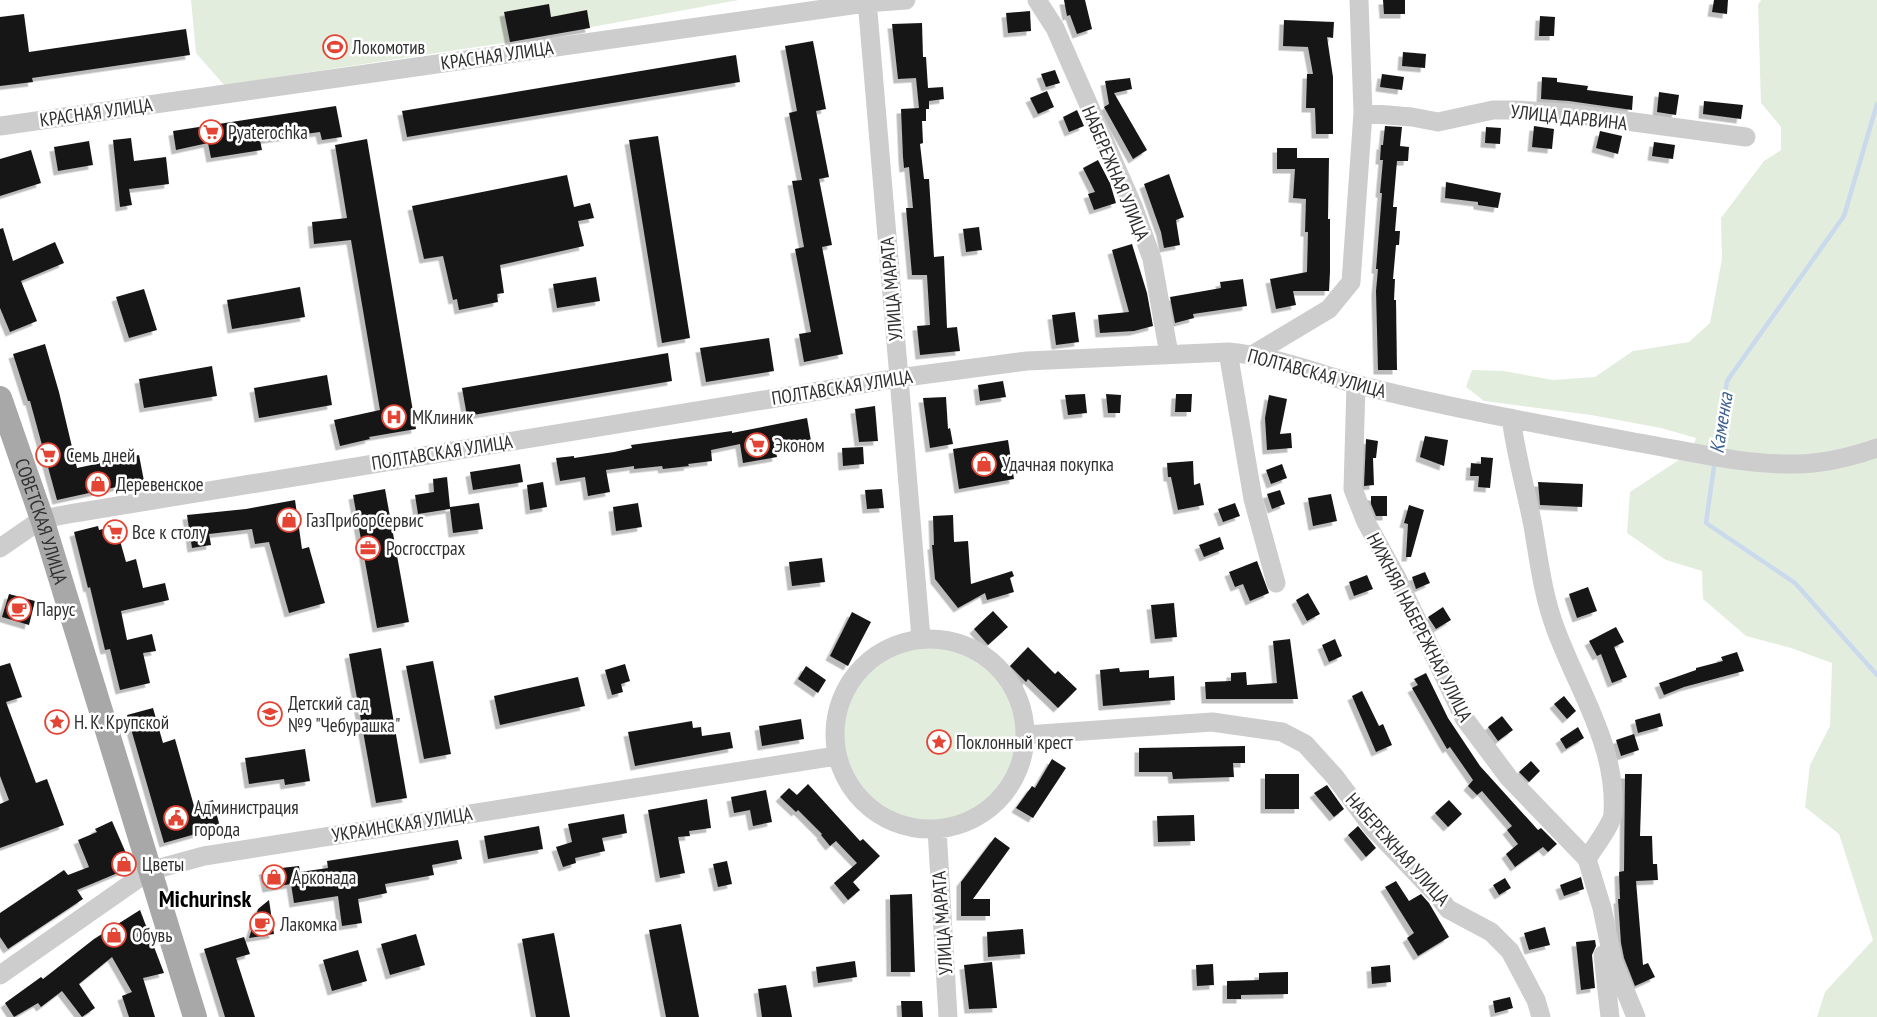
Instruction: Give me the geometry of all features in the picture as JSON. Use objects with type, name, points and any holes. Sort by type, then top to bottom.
[{"type":"main road","name":"СОВЕТСКАЯ УЛИЦА","points":[[0,398],[42,519],[195,1017]]},
{"type":"street","name":"КРАСНАЯ УЛИЦА","points":[[0,126],[866,1],[906,0]]},
{"type":"street","name":"НАБЕРЕЖНАЯ УЛИЦА","points":[[1037,0],[1055,28],[1132,206],[1152,259],[1169,354]]},
{"type":"street","points":[[1254,354],[1329,309],[1351,282],[1363,113],[1360,0]]},
{"type":"street","name":"УЛИЦА МАРАТА","points":[[866,1],[921,638]]},
{"type":"street","name":"УЛИЦА ДАРВИНА","points":[[1363,113],[1412,117],[1438,122],[1493,110],[1566,113],[1746,137]]},
{"type":"street","name":"ПОЛТАВСКАЯ УЛИЦА","points":[[0,548],[42,519],[898,378],[1027,361],[1228,352],[1254,354],[1356,384],[1409,397],[1752,463],[1797,464],[1845,458],[1877,448]]},
{"type":"street","points":[[1228,352],[1253,499],[1276,583]]},
{"type":"street","name":"НИЖНЯЯ НАБЕРЕЖНАЯ УЛИЦА","points":[[1356,384],[1353,489],[1366,522],[1397,578],[1464,718],[1509,778],[1587,859],[1606,928],[1612,961],[1636,1017]]},
{"type":"street","points":[[1511,418],[1516,458],[1532,526],[1539,571],[1556,630],[1598,725],[1611,772],[1613,815],[1587,859]]},
{"type":"street","points":[[921,638],[953,641],[982,654],[1006,675],[1020,704],[1026,735],[1021,763],[1009,788],[989,809],[965,823],[937,829],[910,828],[884,818],[877,813],[863,802],[846,781],[836,756],[834,723],[844,692],[862,665],[890,647],[921,638]]},
{"type":"street","name":"НАБЕРЕЖНАЯ УЛИЦА","points":[[1026,735],[1212,722],[1282,732],[1305,744],[1335,778],[1373,828],[1448,909],[1467,917],[1491,932],[1510,951],[1536,1000],[1540,1017]]},
{"type":"street","name":"УКРАИНСКАЯ УЛИЦА","points":[[0,975],[149,871],[204,856],[836,756]]},
{"type":"street","name":"УЛИЦА МАРАТА","points":[[937,829],[948,1017]]},
{"type":"street","name":"НИЖНЯЯ НАБЕРЕЖНАЯ УЛИЦА","points":[[1606,928],[1602,960],[1610,1017]]},
{"type":"green space","name":"Локомотив","points":[[191,0],[739,0],[510,42],[224,85],[196,53]]},
{"type":"green space","points":[[1761,0],[1877,0],[1877,1017],[1817,1017],[1825,992],[1873,940],[1839,834],[1805,807],[1810,765],[1830,726],[1832,663],[1791,648],[1746,636],[1703,599],[1702,571],[1666,560],[1627,533],[1630,492],[1691,452],[1696,438],[1661,428],[1591,415],[1484,401],[1466,387],[1472,370],[1504,371],[1553,380],[1595,377],[1633,351],[1689,342],[1710,323],[1722,259],[1721,218],[1764,161],[1781,150],[1781,127],[1761,103],[1758,5]]},
{"type":"green space","points":[[921,639],[939,639],[958,643],[975,650],[997,667],[1009,681],[1018,698],[1025,725],[1025,743],[1018,770],[1009,787],[997,801],[975,818],[958,825],[939,829],[921,829],[902,825],[885,818],[863,801],[851,787],[839,762],[835,743],[835,725],[839,706],[846,689],[863,667],[877,655],[902,643]]},
{"type":"building","points":[[1064,0],[1085,0],[1092,29],[1077,34],[1070,15],[1067,16]]},
{"type":"building","points":[[1383,0],[1405,0],[1405,14],[1384,14]]},
{"type":"building","points":[[1714,0],[1728,0],[1727,14],[1712,12]]},
{"type":"building","points":[[549,4],[551,17],[587,10],[590,28],[510,42],[504,12]]},
{"type":"building","points":[[1030,11],[1031,31],[1008,33],[1006,13]]},
{"type":"building","points":[[24,14],[29,52],[186,29],[190,55],[32,78],[33,82],[0,86],[0,17]]},
{"type":"building","points":[[1540,16],[1555,17],[1554,36],[1539,36]]},
{"type":"building","points":[[1284,20],[1334,22],[1333,38],[1327,37],[1333,77],[1333,134],[1316,134],[1315,108],[1306,108],[1307,74],[1313,74],[1308,47],[1283,46]]},
{"type":"building","points":[[922,23],[923,57],[926,57],[928,88],[943,87],[944,99],[929,101],[929,109],[926,109],[926,121],[922,121],[923,143],[920,144],[924,179],[929,179],[934,257],[944,256],[947,328],[957,327],[960,351],[920,355],[917,326],[930,325],[927,275],[912,275],[906,208],[913,208],[909,167],[904,168],[901,109],[919,108],[916,78],[898,79],[892,24]]},
{"type":"building","points":[[813,41],[826,109],[816,111],[829,177],[819,179],[832,245],[822,247],[843,354],[804,362],[799,334],[811,332],[795,249],[804,247],[792,181],[802,180],[789,113],[797,111],[785,46]]},
{"type":"building","points":[[1403,52],[1426,54],[1425,68],[1402,66]]},
{"type":"building","points":[[736,55],[740,82],[407,137],[402,111]]},
{"type":"building","points":[[1055,70],[1060,83],[1046,87],[1041,74]]},
{"type":"building","points":[[1382,74],[1404,77],[1402,90],[1380,87]]},
{"type":"building","points":[[1542,77],[1557,78],[1557,82],[1588,86],[1587,90],[1633,96],[1632,110],[1541,99]]},
{"type":"building","points":[[1130,78],[1132,89],[1114,93],[1147,150],[1133,159],[1104,107],[1109,104],[1105,81]]},
{"type":"building","points":[[1047,91],[1054,107],[1038,114],[1030,98]]},
{"type":"building","points":[[1659,92],[1679,95],[1676,115],[1657,112]]},
{"type":"building","points":[[1704,101],[1743,105],[1741,119],[1703,114]]},
{"type":"building","points":[[336,106],[342,137],[322,140],[320,132],[260,140],[262,150],[211,158],[208,143],[176,150],[173,131]]},
{"type":"building","points":[[1077,110],[1084,126],[1069,132],[1063,117]]},
{"type":"building","points":[[1385,126],[1402,127],[1400,146],[1409,147],[1408,161],[1397,161],[1393,207],[1397,207],[1395,231],[1400,231],[1399,245],[1396,245],[1393,279],[1395,279],[1394,300],[1396,300],[1397,370],[1378,370],[1376,291],[1378,269],[1376,269],[1382,193],[1380,193],[1383,160],[1380,160]]},
{"type":"building","points":[[1534,126],[1554,129],[1552,149],[1532,147]]},
{"type":"building","points":[[1486,127],[1501,128],[1500,144],[1485,143]]},
{"type":"building","points":[[1600,131],[1622,136],[1618,154],[1596,148]]},
{"type":"building","points":[[658,136],[690,338],[662,343],[629,140]]},
{"type":"building","points":[[131,138],[134,161],[166,157],[169,184],[129,189],[132,205],[120,207],[113,140]]},
{"type":"building","points":[[367,139],[416,429],[369,437],[370,439],[340,446],[334,420],[380,410],[351,240],[314,244],[312,222],[347,218],[335,145]]},
{"type":"building","points":[[89,141],[93,165],[58,171],[54,147]]},
{"type":"building","points":[[1654,142],[1675,145],[1673,159],[1652,156]]},
{"type":"building","points":[[1277,148],[1297,148],[1297,158],[1329,158],[1328,219],[1330,219],[1330,272],[1329,291],[1293,291],[1296,305],[1276,309],[1270,279],[1307,272],[1308,232],[1305,232],[1306,199],[1293,198],[1295,169],[1277,169]]},
{"type":"building","points":[[31,150],[41,183],[0,196],[0,159]]},
{"type":"building","points":[[1098,160],[1110,183],[1116,203],[1094,210],[1088,194],[1095,192],[1083,168]]},
{"type":"building","points":[[1169,174],[1184,217],[1176,220],[1180,245],[1164,248],[1161,232],[1144,184]]},
{"type":"building","points":[[567,175],[574,207],[590,203],[594,218],[578,221],[584,246],[500,265],[504,293],[497,294],[498,302],[459,310],[457,299],[453,300],[443,256],[424,259],[412,206]]},
{"type":"building","points":[[1446,182],[1501,193],[1498,208],[1478,205],[1478,202],[1445,198]]},
{"type":"building","points":[[979,227],[982,250],[966,252],[963,229]]},
{"type":"building","points":[[3,228],[13,261],[55,242],[64,263],[21,281],[37,321],[10,332],[0,308],[0,229]]},
{"type":"building","points":[[1132,244],[1147,293],[1153,326],[1134,331],[1100,333],[1098,315],[1129,312],[1112,250]]},
{"type":"building","points":[[596,277],[600,301],[557,308],[553,284]]},
{"type":"building","points":[[1243,279],[1247,306],[1193,314],[1194,318],[1175,323],[1170,297],[1221,288],[1220,282]]},
{"type":"building","points":[[300,287],[305,317],[232,329],[227,300]]},
{"type":"building","points":[[144,289],[157,330],[129,338],[116,297]]},
{"type":"building","points":[[1075,312],[1079,342],[1056,345],[1052,315]]},
{"type":"building","points":[[769,338],[774,371],[706,382],[700,348]]},
{"type":"building","points":[[45,344],[59,392],[77,468],[139,455],[144,481],[57,500],[30,401],[28,401],[13,354]]},
{"type":"building","points":[[668,353],[672,381],[467,416],[462,388]]},
{"type":"building","points":[[212,366],[217,396],[144,408],[139,379]]},
{"type":"building","points":[[327,375],[332,405],[259,418],[254,388]]},
{"type":"building","points":[[1003,381],[1006,397],[980,401],[978,385]]},
{"type":"building","points":[[1085,394],[1087,413],[1068,415],[1065,395]]},
{"type":"building","points":[[1106,394],[1121,395],[1120,413],[1108,413]]},
{"type":"building","points":[[1176,394],[1192,394],[1191,412],[1175,412]]},
{"type":"building","points":[[1269,395],[1287,399],[1280,434],[1291,433],[1292,448],[1267,450],[1265,418]]},
{"type":"building","points":[[946,397],[948,429],[950,428],[953,444],[930,448],[923,398]]},
{"type":"building","points":[[875,406],[878,441],[859,442],[855,409]]},
{"type":"building","points":[[807,418],[811,441],[775,446],[777,457],[743,463],[740,444],[711,450],[712,461],[688,464],[689,466],[663,469],[662,466],[634,469],[634,466],[606,470],[610,492],[588,496],[585,477],[560,481],[556,458],[574,456],[574,458],[614,452],[632,448],[631,445],[732,431],[732,433]]},
{"type":"building","points":[[1425,436],[1448,440],[1444,466],[1420,457]]},
{"type":"building","points":[[1366,439],[1378,441],[1376,458],[1373,458],[1374,485],[1364,486]]},
{"type":"building","name":"Удачная покупка","points":[[1008,440],[1014,479],[959,489],[953,449]]},
{"type":"building","points":[[863,447],[864,464],[843,466],[842,448]]},
{"type":"building","points":[[1481,457],[1493,458],[1490,488],[1478,487],[1479,476],[1470,476],[1471,463],[1481,464]]},
{"type":"building","points":[[1193,461],[1194,485],[1200,483],[1204,505],[1178,510],[1171,477],[1168,477],[1167,463]]},
{"type":"building","points":[[520,464],[523,482],[473,490],[470,472]]},
{"type":"building","points":[[1282,464],[1287,478],[1271,484],[1266,470]]},
{"type":"building","points":[[447,477],[450,507],[479,503],[483,529],[453,533],[450,509],[418,514],[415,495],[434,492],[433,479]]},
{"type":"building","points":[[543,482],[547,507],[530,510],[527,485]]},
{"type":"building","points":[[1538,482],[1583,484],[1582,507],[1540,505]]},
{"type":"building","points":[[385,489],[409,622],[377,628],[353,495]]},
{"type":"building","points":[[882,489],[884,508],[867,509],[865,490]]},
{"type":"building","points":[[1280,490],[1285,504],[1272,509],[1267,494]]},
{"type":"building","points":[[1331,494],[1337,521],[1313,526],[1308,498]]},
{"type":"building","points":[[1371,496],[1387,496],[1387,516],[1376,516],[1371,504]]},
{"type":"building","points":[[295,500],[302,549],[309,547],[325,603],[289,613],[269,542],[255,544],[252,529],[209,534],[211,545],[192,548],[187,515],[246,509]]},
{"type":"building","points":[[638,503],[642,527],[616,531],[613,507]]},
{"type":"building","points":[[1235,503],[1240,516],[1223,522],[1218,509]]},
{"type":"building","points":[[1409,505],[1424,510],[1411,557],[1406,557],[1408,524],[1404,523]]},
{"type":"building","points":[[953,515],[954,542],[968,541],[971,584],[1012,571],[1014,576],[1010,578],[1014,592],[987,600],[985,593],[958,608],[935,579],[932,545],[934,545],[933,516]]},
{"type":"building","points":[[123,524],[125,535],[119,537],[126,562],[136,559],[143,588],[165,583],[169,600],[121,611],[127,640],[152,634],[156,651],[143,653],[150,683],[120,690],[110,649],[105,650],[74,532],[98,526],[99,530]]},
{"type":"building","points":[[1220,537],[1224,549],[1204,557],[1199,545]]},
{"type":"building","points":[[822,558],[825,582],[792,586],[789,562]]},
{"type":"building","points":[[1257,561],[1269,593],[1250,601],[1243,584],[1235,587],[1229,572]]},
{"type":"building","points":[[1425,572],[1430,583],[1416,589],[1412,577]]},
{"type":"building","points":[[1367,575],[1373,589],[1354,596],[1349,582]]},
{"type":"building","points":[[1588,587],[1597,611],[1577,618],[1569,594]]},
{"type":"building","points":[[1308,593],[1320,614],[1307,621],[1296,600]]},
{"type":"building","name":"Парус","points":[[9,594],[35,601],[29,625],[2,617]]},
{"type":"building","points":[[1174,603],[1177,637],[1155,639],[1151,605]]},
{"type":"building","points":[[1443,607],[1451,620],[1436,629],[1428,617]]},
{"type":"building","points":[[993,611],[1008,627],[988,645],[974,629]]},
{"type":"building","points":[[852,612],[871,622],[848,666],[830,656]]},
{"type":"building","points":[[1616,627],[1624,642],[1614,647],[1627,677],[1612,683],[1601,654],[1597,656],[1589,641]]},
{"type":"building","points":[[1290,639],[1298,699],[1206,699],[1205,682],[1231,681],[1231,673],[1246,672],[1247,685],[1277,683],[1273,641]]},
{"type":"building","points":[[1335,639],[1342,656],[1329,662],[1322,645]]},
{"type":"building","points":[[1028,647],[1055,674],[1058,671],[1077,689],[1058,708],[1028,679],[1026,682],[1010,666]]},
{"type":"building","points":[[381,648],[407,798],[376,803],[349,654]]},
{"type":"building","points":[[1737,652],[1744,671],[1684,687],[1664,695],[1659,683],[1696,670],[1696,668],[1723,661],[1721,657]]},
{"type":"building","points":[[433,661],[451,754],[424,759],[406,666]]},
{"type":"building","points":[[10,663],[22,697],[6,702],[36,783],[47,779],[64,825],[0,848],[0,804],[9,800],[0,776],[0,666]]},
{"type":"building","points":[[625,664],[630,681],[621,684],[623,692],[612,695],[605,670]]},
{"type":"building","points":[[806,666],[826,680],[818,693],[798,679]]},
{"type":"building","points":[[1119,668],[1120,672],[1149,670],[1149,678],[1174,676],[1175,700],[1103,706],[1100,670]]},
{"type":"building","points":[[1426,673],[1448,718],[1480,766],[1538,830],[1541,828],[1557,844],[1548,852],[1543,847],[1515,867],[1506,854],[1518,844],[1507,830],[1512,826],[1482,791],[1477,795],[1468,786],[1473,780],[1450,747],[1447,749],[1412,688],[1418,685],[1414,679]]},
{"type":"building","points":[[578,677],[585,706],[500,725],[494,696]]},
{"type":"building","points":[[1362,691],[1379,726],[1383,724],[1392,745],[1376,752],[1352,696]]},
{"type":"building","points":[[1564,696],[1576,711],[1567,719],[1554,704]]},
{"type":"building","points":[[153,708],[163,743],[175,739],[194,806],[213,800],[220,827],[164,843],[127,715]]},
{"type":"building","points":[[1660,713],[1663,726],[1638,733],[1635,720]]},
{"type":"building","points":[[1502,716],[1513,730],[1498,741],[1488,727]]},
{"type":"building","points":[[801,719],[804,739],[762,746],[759,726]]},
{"type":"building","points":[[692,721],[693,728],[701,727],[702,736],[730,732],[733,748],[635,766],[628,732]]},
{"type":"building","points":[[1578,727],[1584,738],[1566,749],[1560,739]]},
{"type":"building","points":[[1634,734],[1639,750],[1621,756],[1616,740]]},
{"type":"building","points":[[1245,746],[1245,763],[1233,763],[1234,777],[1173,779],[1172,772],[1139,772],[1139,748]]},
{"type":"building","points":[[305,749],[310,781],[285,785],[284,779],[249,784],[245,758]]},
{"type":"building","points":[[1052,759],[1066,768],[1033,818],[1016,808],[1032,786],[1035,788]]},
{"type":"building","points":[[1531,761],[1540,771],[1529,782],[1519,772]]},
{"type":"building","points":[[1265,774],[1299,774],[1299,809],[1265,809]]},
{"type":"building","points":[[1625,774],[1642,774],[1640,836],[1652,836],[1653,864],[1657,864],[1658,880],[1636,881],[1643,965],[1648,963],[1655,977],[1635,986],[1624,958],[1621,943],[1618,899],[1620,899],[1619,872],[1624,871]]},
{"type":"building","points":[[808,784],[860,841],[863,839],[880,856],[853,882],[860,890],[848,900],[834,883],[857,863],[836,841],[830,846],[822,834],[798,810],[796,812],[780,797],[789,788],[797,795]]},
{"type":"building","points":[[1327,785],[1344,809],[1334,817],[1314,793]]},
{"type":"building","points":[[766,790],[772,822],[753,826],[750,810],[734,813],[731,797]]},
{"type":"building","points":[[707,799],[711,828],[689,831],[690,836],[678,837],[685,873],[660,878],[648,810]]},
{"type":"building","points":[[1449,800],[1462,814],[1448,827],[1435,813]]},
{"type":"building","points":[[624,814],[627,833],[602,838],[605,851],[575,858],[576,863],[563,867],[556,847],[572,842],[568,824]]},
{"type":"building","points":[[1194,815],[1195,841],[1158,842],[1157,816]]},
{"type":"building","points":[[112,821],[132,867],[77,890],[83,899],[8,949],[0,937],[0,913],[64,870],[68,875],[89,867],[78,840],[97,832],[95,829]]},
{"type":"building","points":[[539,826],[543,849],[488,859],[484,836]]},
{"type":"building","points":[[1358,826],[1376,848],[1366,857],[1348,835]]},
{"type":"building","points":[[995,837],[1010,848],[973,899],[990,899],[990,916],[961,916],[961,882]]},
{"type":"building","points":[[458,840],[462,859],[432,865],[434,875],[385,884],[387,893],[358,899],[362,923],[342,926],[338,896],[294,903],[291,884],[267,888],[263,870],[299,866],[300,872],[328,868],[327,861]]},
{"type":"building","points":[[727,861],[732,884],[718,887],[713,864]]},
{"type":"building","points":[[1581,877],[1584,889],[1564,896],[1560,885]]},
{"type":"building","points":[[1505,878],[1511,888],[1499,895],[1493,885]]},
{"type":"building","points":[[1396,881],[1409,901],[1421,894],[1429,903],[1449,937],[1418,956],[1407,938],[1414,933],[1385,887]]},
{"type":"building","points":[[912,894],[915,972],[891,972],[890,895]]},
{"type":"building","name":"Лакомка","points":[[269,900],[274,934],[249,938],[258,909]]},
{"type":"building","points":[[140,910],[164,973],[143,978],[155,1017],[129,1017],[122,996],[132,992],[112,957],[79,984],[95,1008],[82,1017],[62,991],[41,1007],[38,1003],[14,1017],[5,1003],[41,977],[43,979],[94,939]]},
{"type":"building","points":[[681,924],[699,1017],[666,1017],[649,930]]},
{"type":"building","points":[[1545,927],[1550,945],[1529,950],[1524,933]]},
{"type":"building","points":[[1023,929],[1025,954],[988,957],[987,932]]},
{"type":"building","points":[[554,933],[570,1017],[536,1017],[522,939]]},
{"type":"building","points":[[416,934],[425,965],[390,975],[381,944]]},
{"type":"building","points":[[244,937],[250,954],[236,958],[255,1017],[225,1017],[204,949]]},
{"type":"building","points":[[1595,940],[1596,946],[1592,955],[1595,988],[1581,990],[1576,942]]},
{"type":"building","points":[[358,950],[367,981],[332,991],[323,960]]},
{"type":"building","points":[[855,961],[857,977],[818,983],[816,967]]},
{"type":"building","points":[[992,962],[997,1008],[969,1009],[964,965]]},
{"type":"building","points":[[1213,964],[1214,985],[1197,986],[1196,965]]},
{"type":"building","points":[[1390,965],[1391,982],[1372,984],[1371,967]]},
{"type":"building","points":[[1288,972],[1288,994],[1241,995],[1241,999],[1227,999],[1227,981],[1259,980],[1259,973]]},
{"type":"building","points":[[786,985],[792,1017],[762,1017],[758,989]]},
{"type":"building","points":[[1510,997],[1513,1008],[1495,1013],[1493,1001]]},
{"type":"building","points":[[901,1001],[922,1001],[923,1017],[902,1017]]},
{"type":"waterway","name":"Каменка","points":[[1716,453],[1727,381],[1844,216],[1877,104]]},
{"type":"waterway","name":"Каменка","points":[[1715,460],[1706,523],[1795,583],[1877,675]]},
{"type":"place","name":"Локомотив","points":[[335,47]]},
{"type":"place","name":"Pyaterochka","points":[[211,132]]},
{"type":"place","name":"МКлиник","points":[[394,417]]},
{"type":"place","name":"Эконом","points":[[757,445]]},
{"type":"place","name":"Семь дней","points":[[48,455]]},
{"type":"place","name":"Удачная покупка","points":[[984,464]]},
{"type":"place","name":"Деревенское","points":[[98,484]]},
{"type":"place","name":"ГазПриборСервис","points":[[289,520]]},
{"type":"place","name":"Все к столу","points":[[115,532]]},
{"type":"place","name":"Росгосстрах","points":[[368,548]]},
{"type":"place","name":"Парус","points":[[19,609]]},
{"type":"place","name":"Детский сад №9 \"Чебурашка\"","points":[[270,714]]},
{"type":"place","name":"Н. К. Крупской","points":[[57,722]]},
{"type":"place","name":"Поклонный крест","points":[[939,742]]},
{"type":"place","name":"Администрация города","points":[[176,818]]},
{"type":"place","name":"Цветы","points":[[124,864]]},
{"type":"place","name":"Арконада","points":[[274,877]]},
{"type":"place","name":"Лакомка","points":[[262,924]]},
{"type":"place","name":"Обувь","points":[[114,935]]},
{"type":"district","name":"Michurinsk","points":[[205,898]]}]
